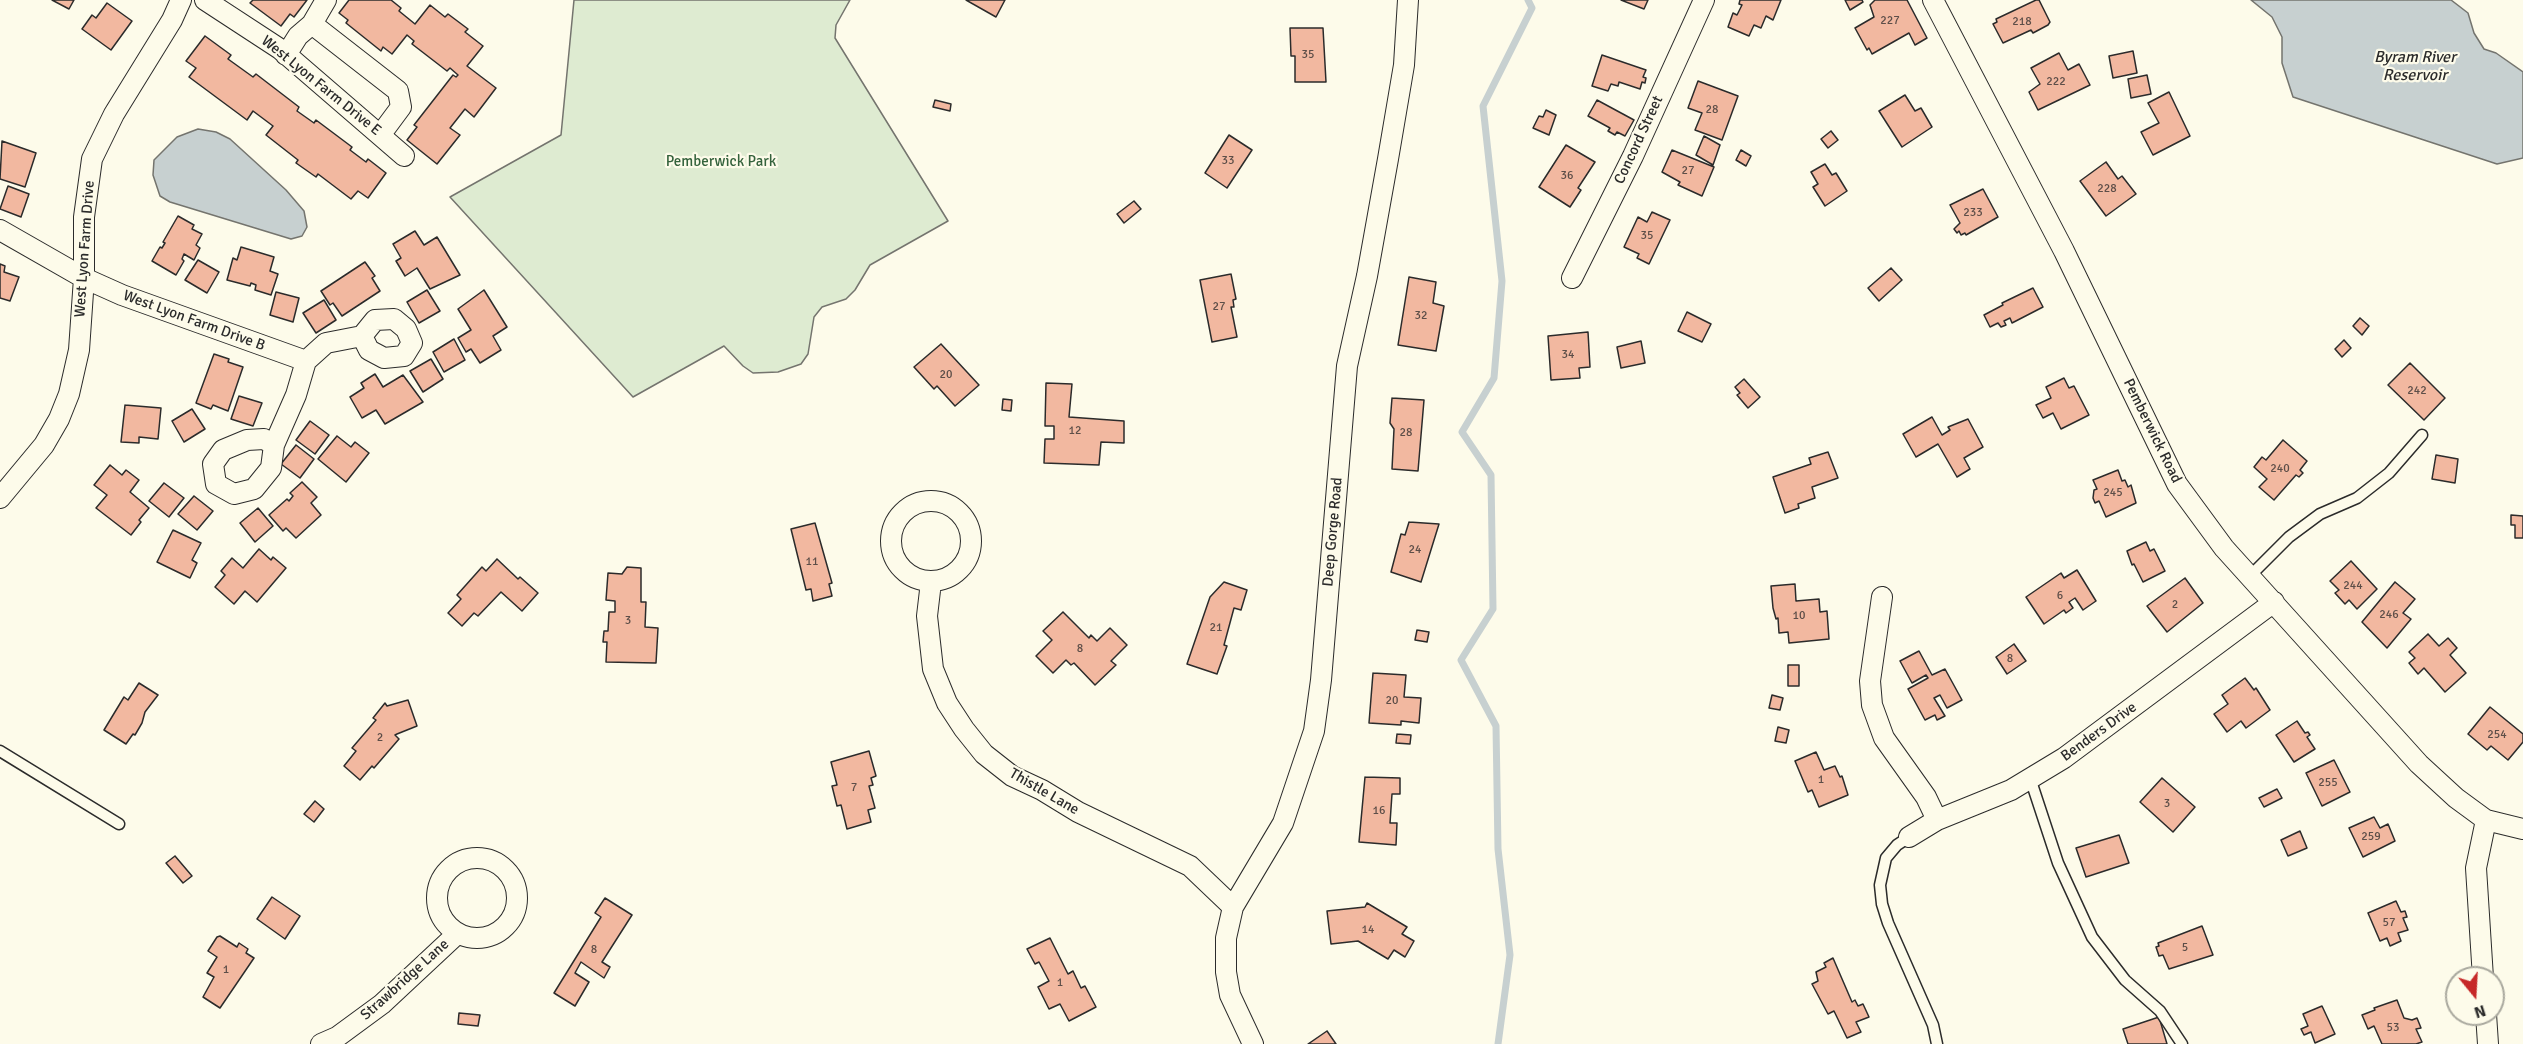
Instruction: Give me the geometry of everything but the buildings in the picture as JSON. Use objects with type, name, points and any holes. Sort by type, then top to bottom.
[{"type":"street","name":"West Lyon Farm Drive","points":[[0,498],[44,445],[59,419],[69,394],[79,350],[84,278],[84,217],[92,159],[114,114],[172,20],[181,0]]},
{"type":"street","name":"West Lyon Farm Drive E","points":[[205,0],[286,55],[404,156]]},
{"type":"street","points":[[286,55],[298,36],[312,24],[326,0]]},
{"type":"street","name":"Deep Gorge Road","points":[[1253,1044],[1230,995],[1226,972],[1226,938],[1233,907],[1282,823],[1314,731],[1321,680],[1347,366],[1367,276],[1404,65],[1408,0]]},
{"type":"street","name":"Concord Street","points":[[1572,278],[1633,156],[1704,0]]},
{"type":"street","name":"Pemberwick Road","points":[[1933,0],[2064,251],[2177,484],[2224,548],[2419,764],[2456,798],[2486,820],[2523,829]]},
{"type":"street","points":[[312,24],[398,91],[401,107],[381,134]]},
{"type":"street","name":"West Lyon Farm Drive B","points":[[0,230],[84,278],[122,295],[306,361]]},
{"type":"street","points":[[274,445],[296,395],[306,361],[326,343],[362,336]]},
{"type":"street","points":[[937,501],[949,505],[964,517],[972,540],[967,560],[962,568],[951,577],[931,582],[911,576],[897,563],[891,541],[895,523],[908,508],[923,502],[937,501]]},
{"type":"street","name":"Thistle Lane","points":[[931,582],[927,616],[933,669],[947,704],[984,754],[1011,776],[1042,790],[1078,812],[1190,866],[1233,907]]},
{"type":"street","points":[[1882,597],[1870,681],[1872,705],[1884,738],[1926,797],[1937,820]]},
{"type":"street","name":"Benders Drive","points":[[1908,837],[1937,820],[2011,790],[2064,758],[2274,602]]},
{"type":"street","points":[[2482,966],[2476,868],[2486,820]]},
{"type":"street","name":"Strawbridge Lane","points":[[477,857],[492,860],[504,868],[514,881],[518,898],[510,921],[496,933],[477,939],[458,934],[447,925],[437,908],[436,896],[439,882],[450,867],[465,859],[477,857]]},
{"type":"street","name":"Strawbridge Lane","points":[[321,1044],[337,1037],[363,1020],[458,934]]},
{"type":"street","points":[[2487,1026],[2488,1044]]},
{"type":"lane","points":[[2250,576],[2289,537],[2320,514],[2357,498],[2389,473],[2422,435]]},
{"type":"lane","points":[[0,751],[119,824]]},
{"type":"lane","points":[[2030,778],[2058,863],[2092,937],[2125,980],[2160,1011],[2182,1044]]},
{"type":"lane","points":[[1908,837],[1897,845],[1886,858],[1880,885],[1882,904],[1888,923],[1933,1025],[1937,1044]]},
{"type":"green space","name":"Pemberwick Park","points":[[574,0],[850,0],[836,25],[835,38],[948,221],[870,265],[855,290],[846,299],[822,307],[814,317],[808,354],[801,364],[778,372],[753,373],[724,346],[633,397],[450,197],[561,135]]},
{"type":"water","name":"Byram River Reservoir","points":[[2251,0],[2451,0],[2468,13],[2474,33],[2484,49],[2496,53],[2523,72],[2523,158],[2497,164],[2293,97],[2282,63],[2282,37],[2272,17]]},
{"type":"water","points":[[198,129],[216,132],[230,139],[286,190],[304,211],[307,227],[302,236],[291,239],[170,202],[160,196],[153,175],[154,160],[177,137]]},
{"type":"waterway","points":[[1498,1044],[1510,955],[1498,849],[1496,726],[1461,660],[1493,609],[1491,475],[1462,432],[1494,378],[1502,281],[1483,106],[1532,8],[1528,0]]}]
